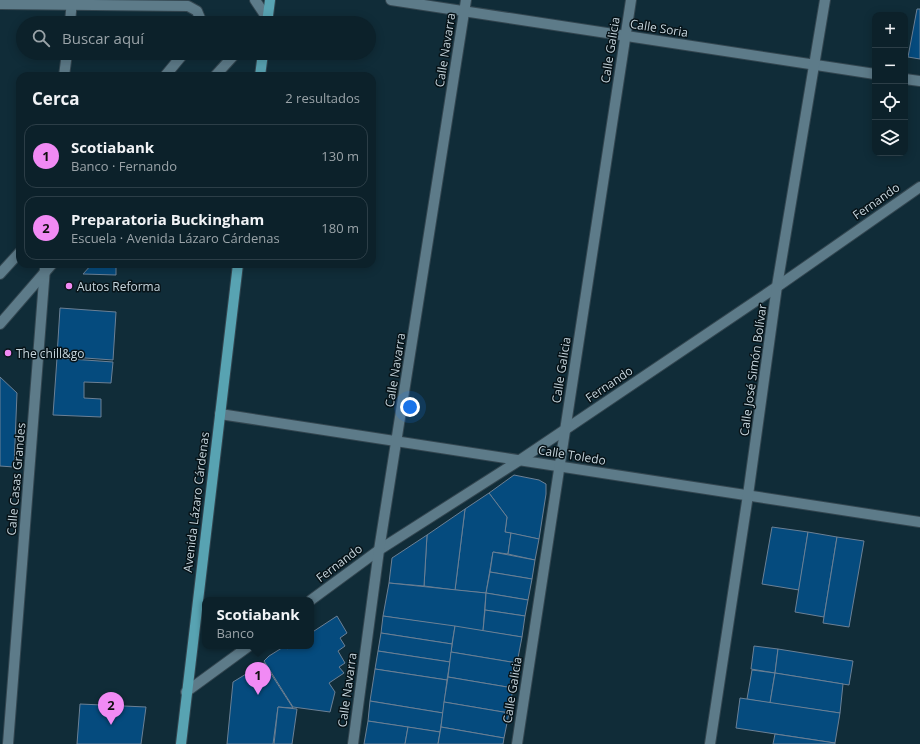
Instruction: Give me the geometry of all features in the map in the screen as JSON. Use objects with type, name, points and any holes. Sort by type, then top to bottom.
[{"type":"main road","points":[[267,16],[270,0]]},
{"type":"main road","points":[[261,72],[262,60]]},
{"type":"main road","name":"Avenida Lázaro Cárdenas","points":[[181,744],[238,268]]},
{"type":"street","points":[[255,0],[263,16]]},
{"type":"street","name":"Calle Soria","points":[[391,0],[872,74]]},
{"type":"street","name":"Calle Navarra","points":[[353,744],[379,550],[466,0]]},
{"type":"street","name":"Calle Galicia","points":[[517,744],[631,0]]},
{"type":"street","name":"Calle José Simón Bolívar","points":[[710,744],[778,286],[825,0]]},
{"type":"street","points":[[0,4],[72,3],[188,6],[197,11],[199,16]]},
{"type":"street","points":[[71,16],[72,3]]},
{"type":"street","points":[[65,72],[66,60]]},
{"type":"street","points":[[168,72],[178,60]]},
{"type":"street","points":[[219,72],[230,60]]},
{"type":"street","points":[[908,79],[920,81]]},
{"type":"street","name":"Fernando","points":[[314,598],[379,550],[520,460],[778,286],[920,187]]},
{"type":"street","points":[[0,274],[16,256]]},
{"type":"street","points":[[0,324],[45,268]]},
{"type":"street","name":"Calle Casas Grandes","points":[[8,744],[45,268]]},
{"type":"street","name":"Calle Toledo","points":[[220,414],[920,522]]},
{"type":"street","points":[[186,692],[245,649]]},
{"type":"building","points":[[917,9],[920,9],[920,59],[908,57]]},
{"type":"building","points":[[88,268],[116,268],[116,275],[83,274]]},
{"type":"building","points":[[60,308],[116,312],[113,360],[57,356]]},
{"type":"building","points":[[57,358],[113,362],[111,383],[84,382],[84,398],[101,399],[101,417],[53,415]]},
{"type":"building","points":[[0,377],[17,393],[14,467],[0,466]]},
{"type":"building","points":[[514,475],[539,480],[546,484],[546,494],[539,539],[505,532],[507,517],[489,493]]},
{"type":"building","points":[[489,493],[507,517],[505,532],[511,533],[508,554],[493,552],[486,593],[455,590],[465,509]]},
{"type":"building","points":[[465,509],[455,590],[424,586],[427,535]]},
{"type":"building","points":[[772,527],[808,532],[799,590],[762,584]]},
{"type":"building","points":[[808,532],[837,537],[824,617],[795,612]]},
{"type":"building","points":[[511,533],[539,539],[535,560],[508,554]]},
{"type":"building","points":[[427,535],[424,586],[389,583],[392,558]]},
{"type":"building","points":[[837,537],[864,541],[849,627],[823,623]]},
{"type":"building","points":[[493,552],[535,560],[532,579],[490,572]]},
{"type":"building","points":[[490,572],[532,579],[528,600],[486,593]]},
{"type":"building","points":[[389,583],[486,593],[483,631],[383,616]]},
{"type":"building","points":[[486,593],[528,600],[525,616],[485,610]]},
{"type":"building","points":[[485,610],[525,616],[522,637],[483,631]]},
{"type":"building","points":[[337,616],[347,633],[340,638],[345,646],[338,651],[345,663],[339,667],[344,673],[329,683],[335,692],[330,712],[293,707],[264,661],[280,649],[314,649],[314,631]]},
{"type":"building","points":[[383,616],[455,626],[452,644],[381,633]]},
{"type":"building","points":[[455,626],[522,637],[517,663],[451,652]]},
{"type":"building","points":[[381,633],[452,644],[450,662],[378,651]]},
{"type":"building","points":[[754,646],[778,649],[775,673],[751,669]]},
{"type":"building","points":[[778,649],[853,661],[849,685],[775,673]]},
{"type":"building","points":[[378,651],[450,662],[447,680],[375,669]]},
{"type":"building","points":[[451,652],[517,663],[513,688],[448,677]]},
{"type":"building","points":[[264,663],[293,708],[278,707],[273,744],[227,744],[233,682]]},
{"type":"building","points":[[375,669],[447,680],[443,713],[370,701]]},
{"type":"building","points":[[752,670],[775,673],[770,703],[747,699]]},
{"type":"building","points":[[775,673],[843,684],[840,713],[770,703]]},
{"type":"building","points":[[448,677],[513,688],[509,713],[444,702]]},
{"type":"building","points":[[740,698],[840,713],[835,743],[736,728]]},
{"type":"building","points":[[370,701],[443,713],[440,732],[368,721]]},
{"type":"building","points":[[444,702],[509,713],[504,738],[441,727]]},
{"type":"building","points":[[80,704],[146,707],[141,744],[77,744]]},
{"type":"building","points":[[278,707],[297,709],[292,744],[274,744]]},
{"type":"building","points":[[368,721],[408,727],[405,744],[364,744]]},
{"type":"building","points":[[408,727],[440,732],[438,744],[405,744]]},
{"type":"building","points":[[441,727],[504,738],[503,744],[438,744]]},
{"type":"building","points":[[775,734],[835,743],[835,744],[773,744]]},
{"type":"place","name":"Autos Reforma","points":[[69,286]]},
{"type":"place","name":"The chill&go","points":[[8,353]]},
{"type":"place","name":"Scotiabank","points":[[258,695]]},
{"type":"place","name":"Preparatoria Buckingham","points":[[111,725]]}]
